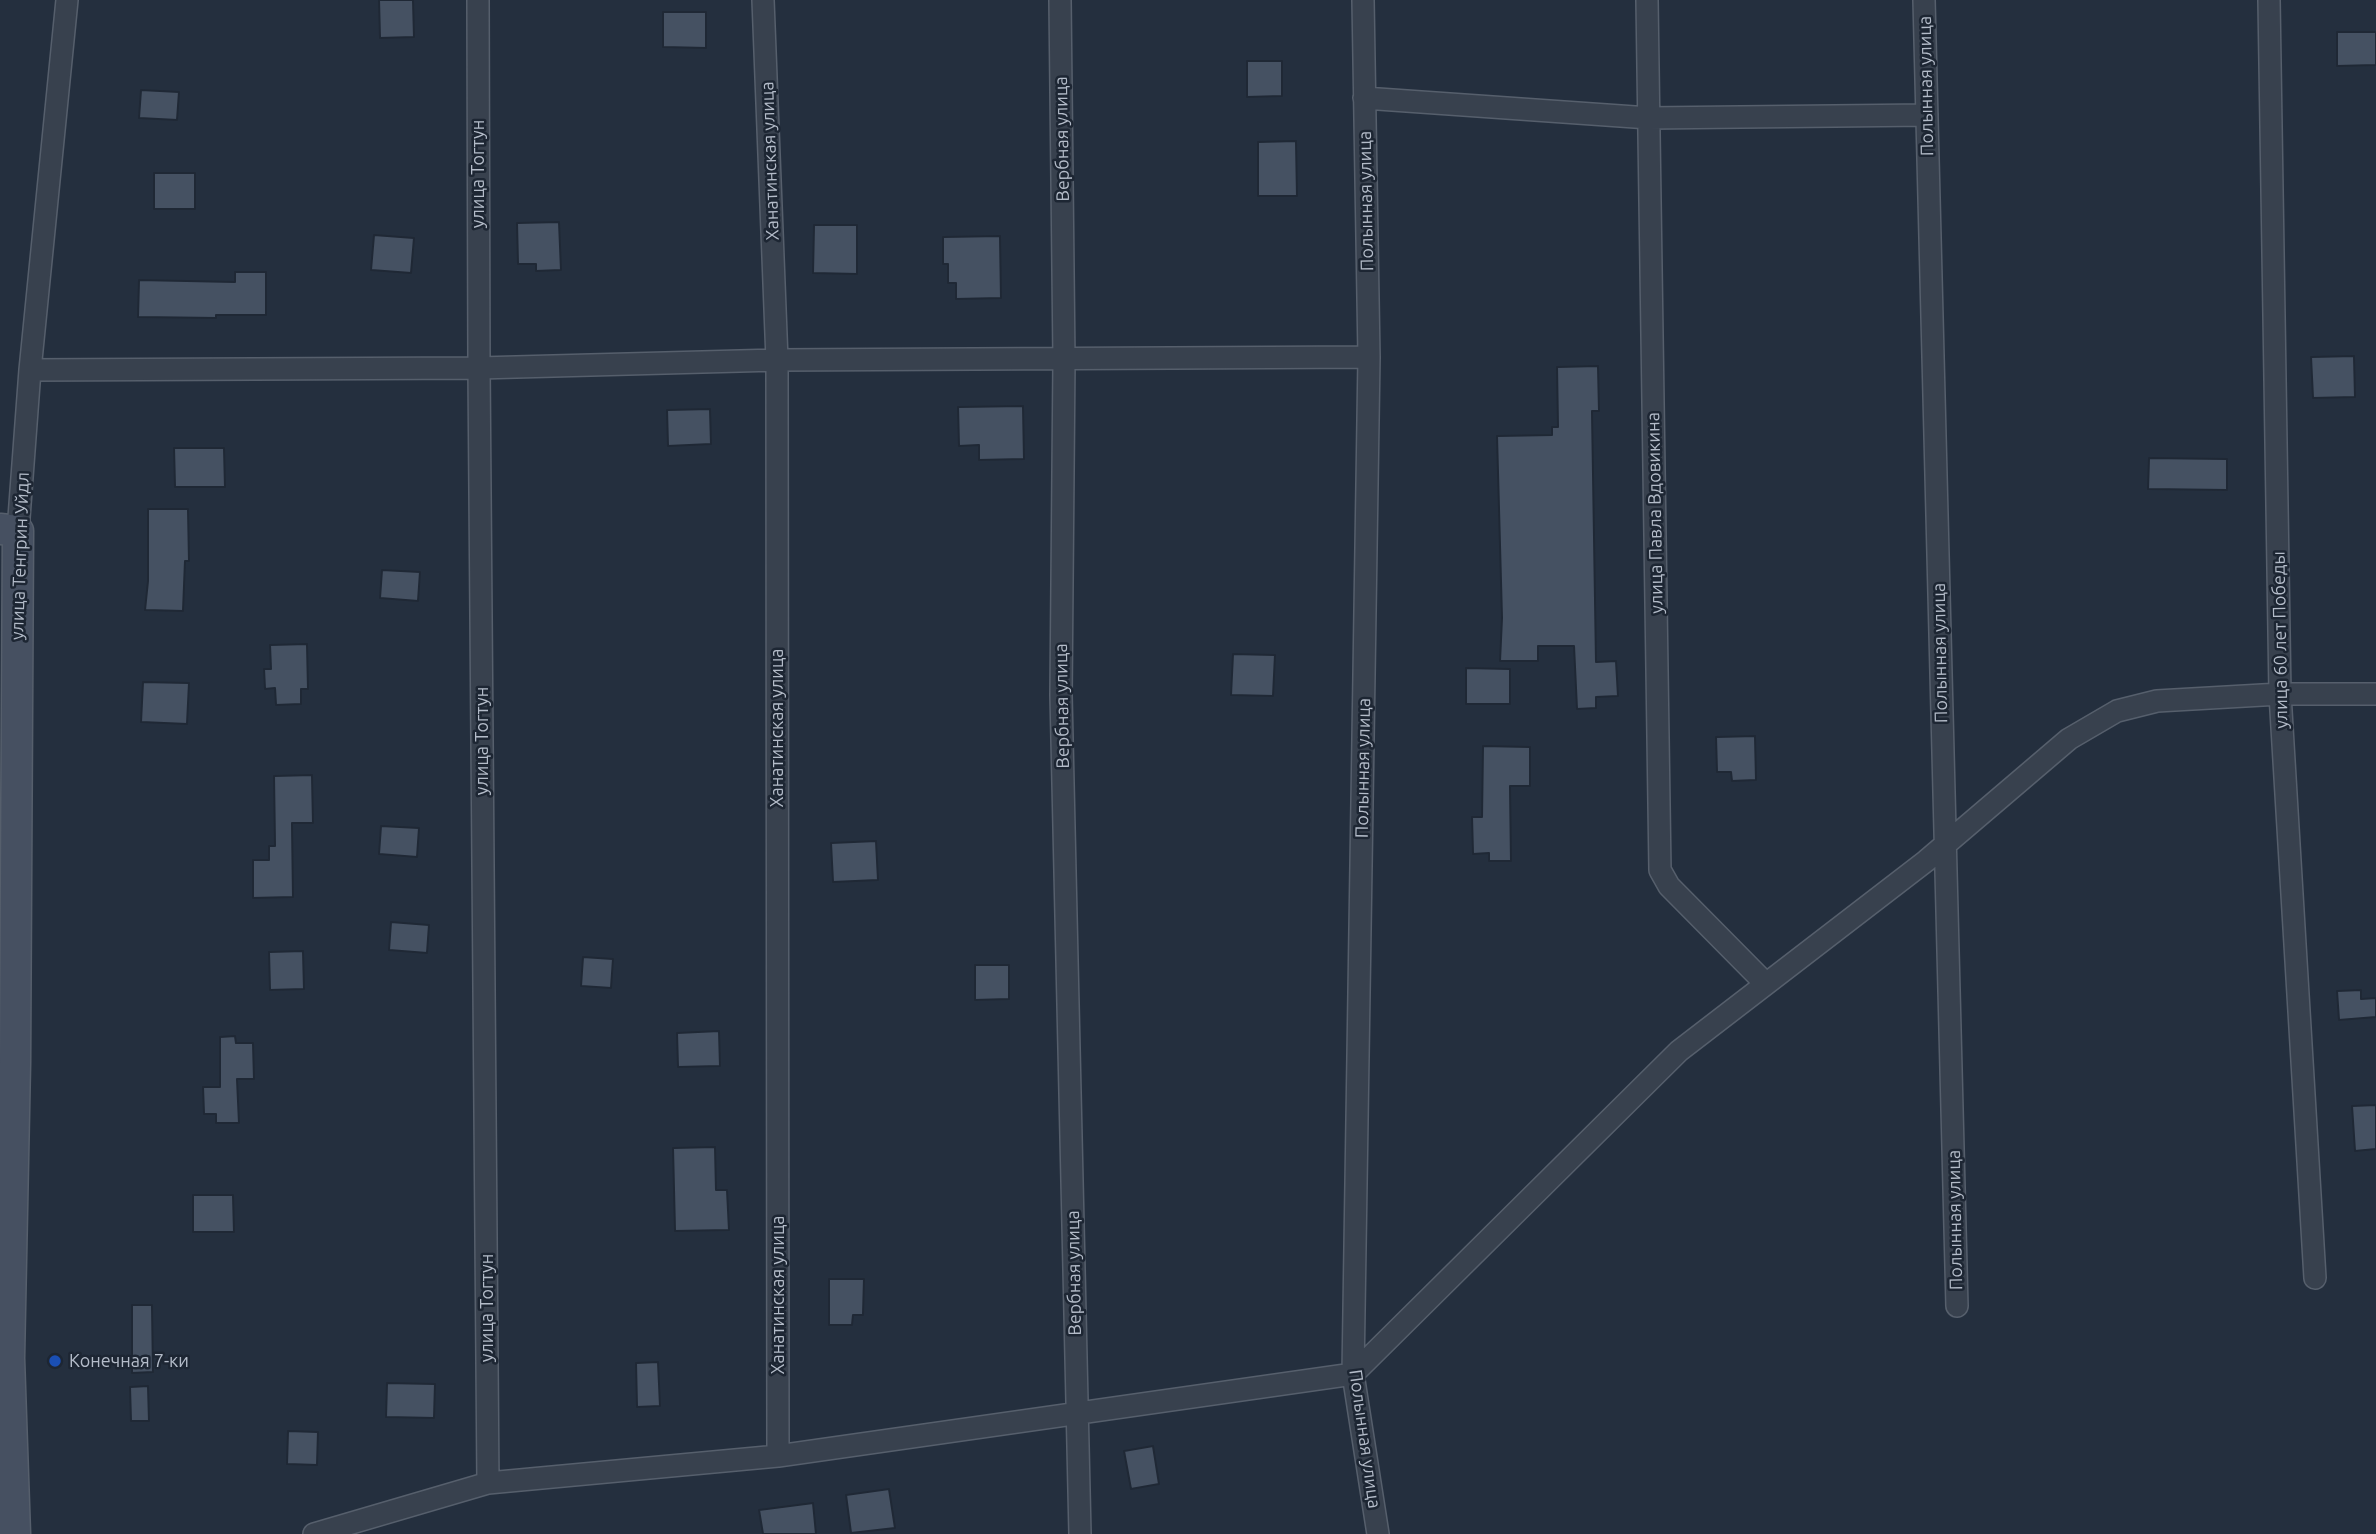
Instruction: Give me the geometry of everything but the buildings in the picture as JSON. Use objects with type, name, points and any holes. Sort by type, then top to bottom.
[{"type":"street","name":"улица Тенгрин Уйдл","points":[[15,1534],[5,1358],[9,530],[30,370],[67,0]]},
{"type":"street","name":"улица Тогтун","points":[[478,0],[488,1483]]},
{"type":"street","name":"Ханатинская улица","points":[[764,0],[777,360],[778,1456]]},
{"type":"street","name":"Вербная улица","points":[[1060,0],[1064,360],[1061,695],[1080,1534]]},
{"type":"street","name":"Полынная улица","points":[[1363,0],[1369,356],[1353,1374],[1378,1534]]},
{"type":"street","name":"улица Павла Вдовикина","points":[[1647,0],[1660,870],[1669,886],[1765,983]]},
{"type":"street","name":"Полынная улица","points":[[1924,0],[1957,1306]]},
{"type":"street","name":"улица 60 лет Победы","points":[[2269,0],[2280,694],[2315,1278]]},
{"type":"street","points":[[1364,98],[1649,118],[1927,115]]},
{"type":"street","points":[[30,370],[479,368],[777,360],[1369,356]]},
{"type":"street","points":[[314,1534],[488,1483],[778,1456],[1353,1374],[1679,1051],[1945,844],[2069,738],[2117,711],[2157,701],[2280,694],[2376,695]]},
{"type":"place","name":"Конечная 7-ки","points":[[55,1361]]}]
